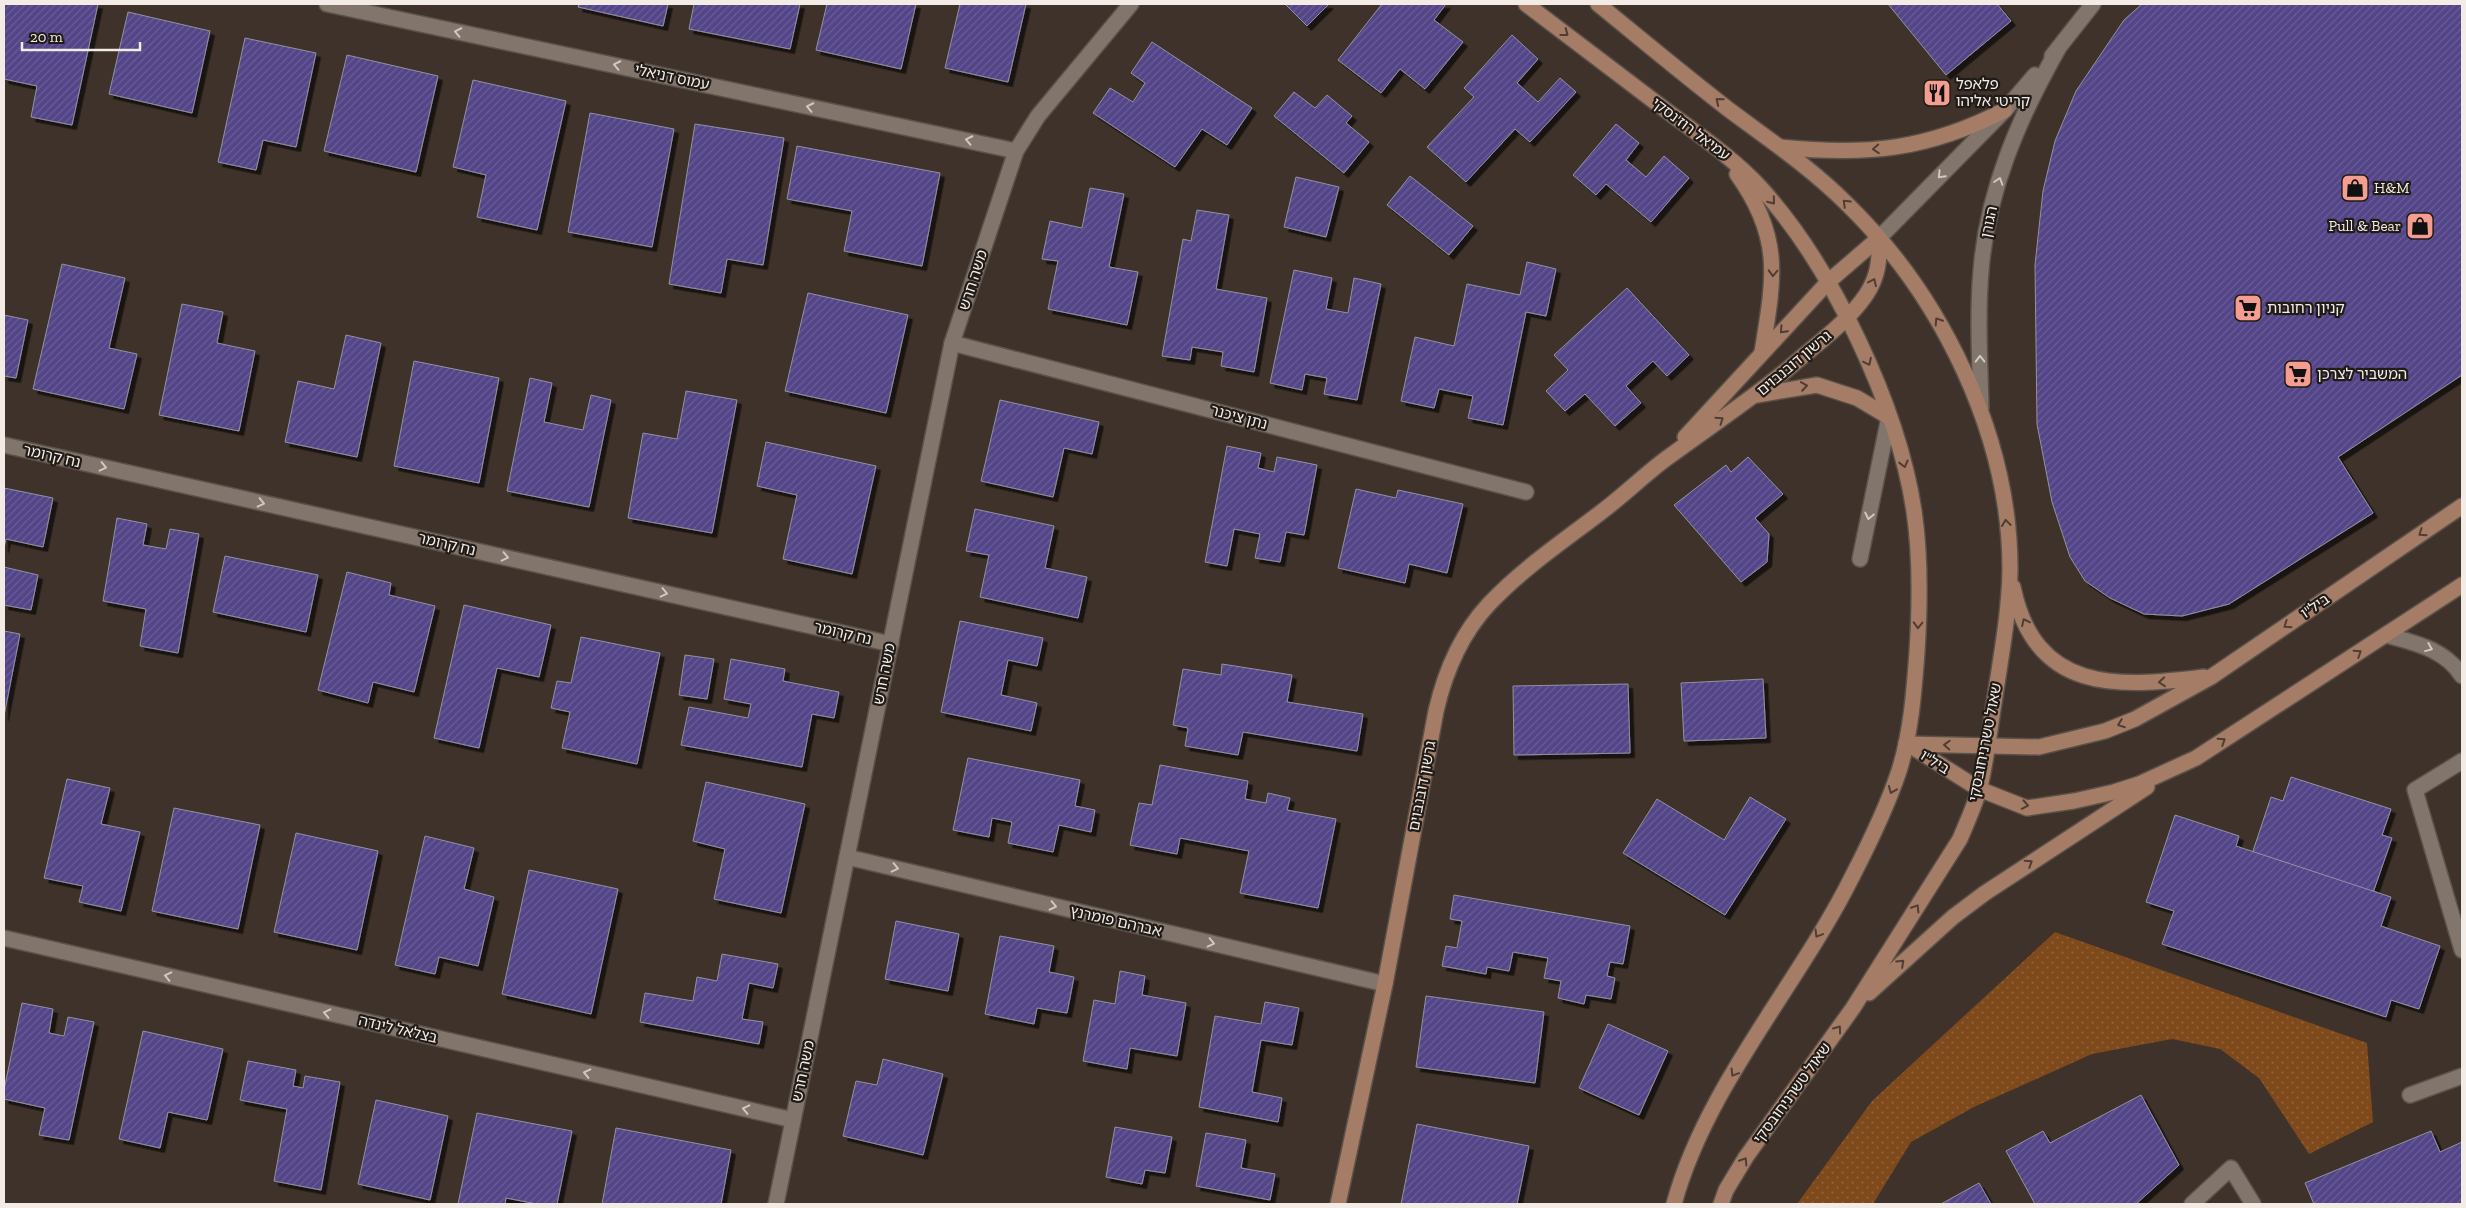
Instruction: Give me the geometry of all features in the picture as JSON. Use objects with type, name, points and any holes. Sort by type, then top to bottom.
[{"type":"street","name":"עמוס דניאלי","points":[[327,4],[1016,151]]},
{"type":"street","name":"משה חרש","points":[[776,1204],[952,343],[1016,151],[1038,116],[1131,4]]},
{"type":"street","name":"עמיאל רוז'נסקי","points":[[1526,4],[1720,151],[1761,188],[1785,218],[1828,282]]},
{"type":"street","points":[[1598,4],[1780,147],[1847,203],[1879,238]]},
{"type":"street","name":"הגורן","points":[[1828,282],[1879,238],[2005,110],[2058,49],[2093,4]]},
{"type":"street","name":"הגורן","points":[[1981,408],[1980,288],[1983,247],[1995,191],[2008,151],[2028,101],[2058,49]]},
{"type":"street","points":[[1780,147],[1817,151],[1850,151],[1904,146],[1947,136],[1972,127],[2005,110]]},
{"type":"street","points":[[1720,151],[1747,188],[1762,214],[1770,238],[1773,262],[1772,281],[1762,352]]},
{"type":"street","name":"שאול טשרניחובסקי","points":[[1721,1204],[1726,1190],[1746,1157],[1853,1008],[1960,839],[1979,789],[1987,747],[2003,649],[2010,572],[2001,488],[1981,408],[1943,329],[1879,238]]},
{"type":"street","name":"גרשון דובנבוים","points":[[1338,1204],[1385,984],[1436,711],[1444,677],[1455,653],[1488,605],[1525,570],[1602,512],[1666,459],[1756,395],[1847,319],[1875,280],[1880,260],[1879,238]]},
{"type":"street","points":[[1674,1204],[1690,1156],[1710,1113],[1852,879],[1888,798],[1906,744],[1914,688],[1920,563],[1914,510],[1904,461],[1874,373],[1828,282]]},
{"type":"street","name":"גרשון דובנבוים","points":[[1666,459],[1828,282]]},
{"type":"street","name":"נתן ציכנר","points":[[952,343],[1526,492]]},
{"type":"street","points":[[1756,395],[1817,385],[1857,398],[1889,417]]},
{"type":"street","points":[[1860,559],[1889,417]]},
{"type":"street","name":"נח קרומר","points":[[4,445],[891,644]]},
{"type":"street","name":"ביל\"ו","points":[[1906,744],[2038,747],[2105,730],[2135,719],[2211,677],[2462,506]]},
{"type":"street","points":[[2010,572],[2020,612],[2033,638],[2049,657],[2068,670],[2106,682],[2123,683],[2159,683],[2211,677]]},
{"type":"street","name":"ביל\"ו","points":[[1906,744],[1979,789],[2027,808],[2074,801],[2114,792],[2139,784],[2196,758],[2462,585]]},
{"type":"street","points":[[2386,635],[2441,653],[2457,668],[2462,676]]},
{"type":"street","points":[[2462,761],[2415,790],[2462,950]]},
{"type":"street","points":[[1853,1008],[1953,917],[1985,893],[2180,766]]},
{"type":"street","name":"אברהם פומרנץ","points":[[848,857],[1385,984]]},
{"type":"street","name":"בצלאל לינדה","points":[[4,938],[793,1120]]},
{"type":"street","points":[[2410,1095],[2462,1076]]},
{"type":"street","points":[[2192,1204],[2231,1168],[2253,1204]]},
{"type":"shaded area","points":[[2055,932],[2367,1043],[2373,1122],[2309,1154],[2259,1078],[2220,1049],[2172,1039],[2092,1054],[1974,1107],[1911,1142],[1873,1204],[1797,1204],[1872,1101]]},
{"type":"building","points":[[4,4],[98,4],[72,125],[31,117],[37,86],[4,79]]},
{"type":"building","points":[[579,4],[668,4],[663,26],[578,7]]},
{"type":"building","points":[[694,4],[800,4],[790,49],[689,29]]},
{"type":"building","points":[[827,4],[916,4],[901,69],[816,50]]},
{"type":"building","points":[[960,4],[1026,4],[1008,82],[945,68]]},
{"type":"building","points":[[1285,4],[1329,4],[1307,26]]},
{"type":"building","points":[[1382,4],[1446,4],[1434,20],[1463,42],[1425,89],[1400,69],[1381,93],[1338,60]]},
{"type":"building","points":[[1888,4],[1997,4],[2011,21],[1946,75]]},
{"type":"building","name":"קניון רחובות","points":[[2142,4],[2462,4],[2462,375],[2338,457],[2373,513],[2229,604],[2182,616],[2144,614],[2110,598],[2085,581],[2070,557],[2052,502],[2037,424],[2035,265],[2043,191],[2055,141],[2076,91],[2124,20]]},
{"type":"building","points":[[128,12],[210,31],[192,113],[109,94]]},
{"type":"building","points":[[1512,35],[1538,59],[1517,83],[1538,102],[1560,78],[1576,92],[1530,142],[1515,129],[1466,182],[1427,147],[1474,97],[1464,88]]},
{"type":"building","points":[[245,38],[316,53],[296,147],[263,140],[256,170],[218,162]]},
{"type":"building","points":[[1152,42],[1252,108],[1227,145],[1202,129],[1175,167],[1093,113],[1110,88],[1133,102],[1145,83],[1131,73]]},
{"type":"building","points":[[347,55],[438,76],[416,172],[324,151]]},
{"type":"building","points":[[473,80],[566,101],[537,230],[477,217],[486,175],[453,167]]},
{"type":"building","points":[[1294,92],[1315,108],[1327,95],[1352,116],[1346,123],[1369,142],[1344,173],[1274,116]]},
{"type":"building","points":[[590,113],[674,129],[652,247],[568,232]]},
{"type":"building","points":[[695,124],[784,138],[763,265],[727,259],[721,293],[669,284]]},
{"type":"building","points":[[1616,124],[1639,143],[1626,160],[1646,177],[1664,156],[1689,178],[1651,222],[1606,184],[1596,195],[1573,175]]},
{"type":"building","points":[[797,146],[940,173],[922,266],[844,251],[852,211],[787,199]]},
{"type":"building","points":[[1410,176],[1473,226],[1449,255],[1387,205]]},
{"type":"building","points":[[1296,177],[1339,187],[1326,237],[1284,227]]},
{"type":"building","points":[[1090,188],[1124,194],[1109,267],[1138,272],[1127,325],[1048,309],[1058,261],[1042,259],[1050,221],[1082,228]]},
{"type":"building","points":[[1197,210],[1229,215],[1216,289],[1267,298],[1254,372],[1221,366],[1223,352],[1192,347],[1190,360],[1162,356],[1183,239],[1191,241]]},
{"type":"building","points":[[1527,262],[1556,269],[1546,316],[1526,312],[1503,425],[1468,418],[1473,396],[1439,389],[1434,408],[1401,401],[1415,337],[1454,346],[1467,284],[1520,295]]},
{"type":"building","points":[[62,264],[125,278],[109,348],[137,354],[124,409],[33,389]]},
{"type":"building","points":[[1294,270],[1332,278],[1326,309],[1348,313],[1354,278],[1381,284],[1357,400],[1324,394],[1327,378],[1305,374],[1302,390],[1270,383]]},
{"type":"building","points":[[1627,288],[1689,355],[1667,376],[1653,361],[1626,386],[1641,403],[1615,426],[1585,394],[1565,411],[1546,391],[1568,370],[1554,355]]},
{"type":"building","points":[[808,293],[908,315],[886,413],[785,391]]},
{"type":"building","points":[[182,304],[223,312],[217,343],[255,351],[239,431],[159,415]]},
{"type":"building","points":[[4,315],[28,320],[16,378],[4,376]]},
{"type":"building","points":[[346,335],[381,343],[357,457],[285,442],[298,381],[334,389]]},
{"type":"building","points":[[414,361],[499,378],[479,483],[394,466]]},
{"type":"building","points":[[530,378],[552,383],[544,422],[583,430],[591,395],[611,400],[589,507],[507,491]]},
{"type":"building","points":[[686,391],[737,400],[712,533],[628,518],[643,433],[677,439]]},
{"type":"building","points":[[1000,400],[1099,422],[1092,454],[1064,448],[1053,497],[981,481]]},
{"type":"building","points":[[766,442],[876,466],[852,574],[783,559],[797,495],[757,486]]},
{"type":"building","points":[[1227,446],[1261,453],[1258,468],[1274,472],[1277,457],[1317,465],[1304,535],[1286,532],[1280,562],[1255,558],[1260,534],[1234,529],[1227,566],[1205,562]]},
{"type":"building","points":[[1748,457],[1783,494],[1755,518],[1769,534],[1767,562],[1741,582],[1674,505],[1726,465],[1731,472]]},
{"type":"building","points":[[4,488],[53,498],[43,547],[6,539],[4,548]]},
{"type":"building","points":[[1356,489],[1396,498],[1398,490],[1463,504],[1447,573],[1409,564],[1405,583],[1338,568]]},
{"type":"building","points":[[975,509],[1054,526],[1045,568],[1087,577],[1078,618],[980,597],[989,555],[966,551]]},
{"type":"building","points":[[117,518],[147,524],[143,545],[166,549],[170,529],[199,534],[178,653],[140,646],[146,609],[103,601]]},
{"type":"building","points":[[225,556],[318,575],[306,632],[213,612]]},
{"type":"building","points":[[4,567],[38,575],[31,610],[4,605]]},
{"type":"building","points":[[347,572],[391,583],[389,595],[435,606],[414,692],[373,682],[368,703],[318,690]]},
{"type":"building","points":[[464,605],[551,625],[539,677],[497,668],[479,748],[434,738]]},
{"type":"building","points":[[960,621],[1043,638],[1037,666],[1008,660],[1001,695],[1037,703],[1031,731],[941,712]]},
{"type":"building","points":[[4,631],[20,634],[4,716]]},
{"type":"building","points":[[581,637],[660,653],[637,764],[562,748],[570,712],[551,708],[557,681],[571,683]]},
{"type":"building","points":[[685,655],[714,659],[707,699],[679,695]]},
{"type":"building","points":[[731,659],[785,669],[783,681],[839,692],[834,718],[812,714],[802,767],[681,745],[689,707],[748,718],[751,704],[724,699]]},
{"type":"building","points":[[1222,664],[1292,675],[1287,702],[1363,714],[1357,751],[1243,732],[1238,755],[1185,746],[1188,728],[1173,725],[1183,669],[1221,675]]},
{"type":"building","points":[[1763,679],[1766,738],[1684,741],[1681,683]]},
{"type":"building","points":[[1628,684],[1630,753],[1514,755],[1513,686]]},
{"type":"building","points":[[968,758],[1080,780],[1075,806],[1095,810],[1091,832],[1059,825],[1053,852],[1008,843],[1012,822],[992,818],[989,837],[953,830]]},
{"type":"building","points":[[1160,765],[1248,781],[1245,799],[1266,803],[1268,793],[1290,798],[1287,810],[1336,819],[1318,908],[1240,893],[1249,851],[1180,838],[1177,854],[1130,845],[1139,803],[1152,805]]},
{"type":"building","points":[[2291,777],[2391,809],[2382,835],[2392,838],[2367,910],[2373,911],[2366,933],[2348,927],[2335,965],[2290,950],[2300,923],[2286,918],[2277,945],[2231,929],[2244,889],[2232,885],[2239,863],[2248,866],[2271,797],[2283,801]]},
{"type":"building","points":[[67,779],[110,788],[101,824],[140,832],[121,911],[79,902],[83,886],[44,878]]},
{"type":"building","points":[[706,782],[805,804],[781,913],[714,899],[725,849],[693,841]]},
{"type":"building","points":[[1750,797],[1786,819],[1725,915],[1623,853],[1657,799],[1724,840]]},
{"type":"building","points":[[174,808],[260,825],[238,929],[152,911]]},
{"type":"building","points":[[2175,815],[2239,836],[2236,846],[2391,897],[2381,926],[2440,946],[2419,1009],[2391,1000],[2386,1017],[2162,944],[2174,911],[2146,902]]},
{"type":"building","points":[[296,833],[378,851],[357,950],[274,932]]},
{"type":"building","points":[[425,836],[474,848],[464,889],[494,897],[478,966],[439,957],[435,974],[395,965]]},
{"type":"building","points":[[529,870],[618,889],[591,1014],[502,994]]},
{"type":"building","points":[[1454,895],[1630,926],[1623,964],[1610,962],[1607,976],[1615,978],[1611,999],[1586,995],[1584,1004],[1558,998],[1561,981],[1544,978],[1548,958],[1513,952],[1509,971],[1487,967],[1486,974],[1442,966],[1446,946],[1457,948],[1462,921],[1450,919]]},
{"type":"building","points":[[896,921],[959,934],[948,991],[885,979]]},
{"type":"building","points":[[1000,936],[1054,946],[1049,972],[1074,977],[1067,1013],[1037,1008],[1034,1024],[985,1014]]},
{"type":"building","points":[[722,954],[778,964],[773,988],[749,983],[742,1019],[763,1022],[759,1044],[640,1022],[645,993],[693,1001],[697,977],[717,981]]},
{"type":"building","points":[[1120,971],[1145,976],[1142,995],[1186,1003],[1177,1056],[1130,1048],[1127,1069],[1083,1061],[1094,1000],[1115,1004]]},
{"type":"building","points":[[1426,996],[1544,1012],[1535,1083],[1416,1067]]},
{"type":"building","points":[[1265,1002],[1299,1008],[1292,1045],[1261,1040],[1252,1092],[1282,1098],[1278,1122],[1199,1107],[1215,1016],[1261,1024]]},
{"type":"building","points":[[22,1003],[53,1009],[49,1033],[64,1036],[68,1017],[94,1022],[69,1140],[39,1135],[45,1108],[4,1099],[4,1090]]},
{"type":"building","points":[[1608,1024],[1668,1051],[1639,1115],[1579,1088]]},
{"type":"building","points":[[143,1031],[223,1049],[207,1120],[168,1112],[160,1148],[119,1139]]},
{"type":"building","points":[[883,1059],[943,1074],[923,1155],[843,1136],[856,1081],[877,1085]]},
{"type":"building","points":[[248,1061],[296,1070],[293,1086],[303,1088],[305,1076],[340,1082],[321,1190],[274,1181],[287,1109],[240,1100]]},
{"type":"building","points":[[2141,1095],[2179,1165],[2136,1204],[2035,1204],[2006,1151],[2043,1131],[2050,1143]]},
{"type":"building","points":[[376,1100],[448,1116],[430,1200],[358,1184]]},
{"type":"building","points":[[477,1113],[572,1131],[557,1204],[537,1204],[506,1198],[505,1204],[458,1204]]},
{"type":"building","points":[[1417,1124],[1529,1146],[1517,1204],[1401,1204]]},
{"type":"building","points":[[1115,1127],[1172,1137],[1165,1173],[1145,1170],[1142,1184],[1106,1177]]},
{"type":"building","points":[[616,1128],[731,1150],[721,1204],[602,1204]]},
{"type":"building","points":[[2431,1131],[2440,1152],[2462,1142],[2462,1204],[2314,1204],[2305,1183]]},
{"type":"building","points":[[1206,1133],[1246,1140],[1241,1168],[1275,1174],[1270,1200],[1196,1186]]},
{"type":"building","points":[[1979,1183],[1991,1204],[1941,1204]]},
{"type":"place","name":"פלאפל קריטי אליהו","points":[[1937,93]]},
{"type":"place","name":"H&M","points":[[2355,188]]},
{"type":"place","name":"Pull & Bear","points":[[2420,226]]},
{"type":"place","name":"קניון רחובות","points":[[2248,308]]},
{"type":"place","name":"המשביר לצרכן","points":[[2298,374]]}]
